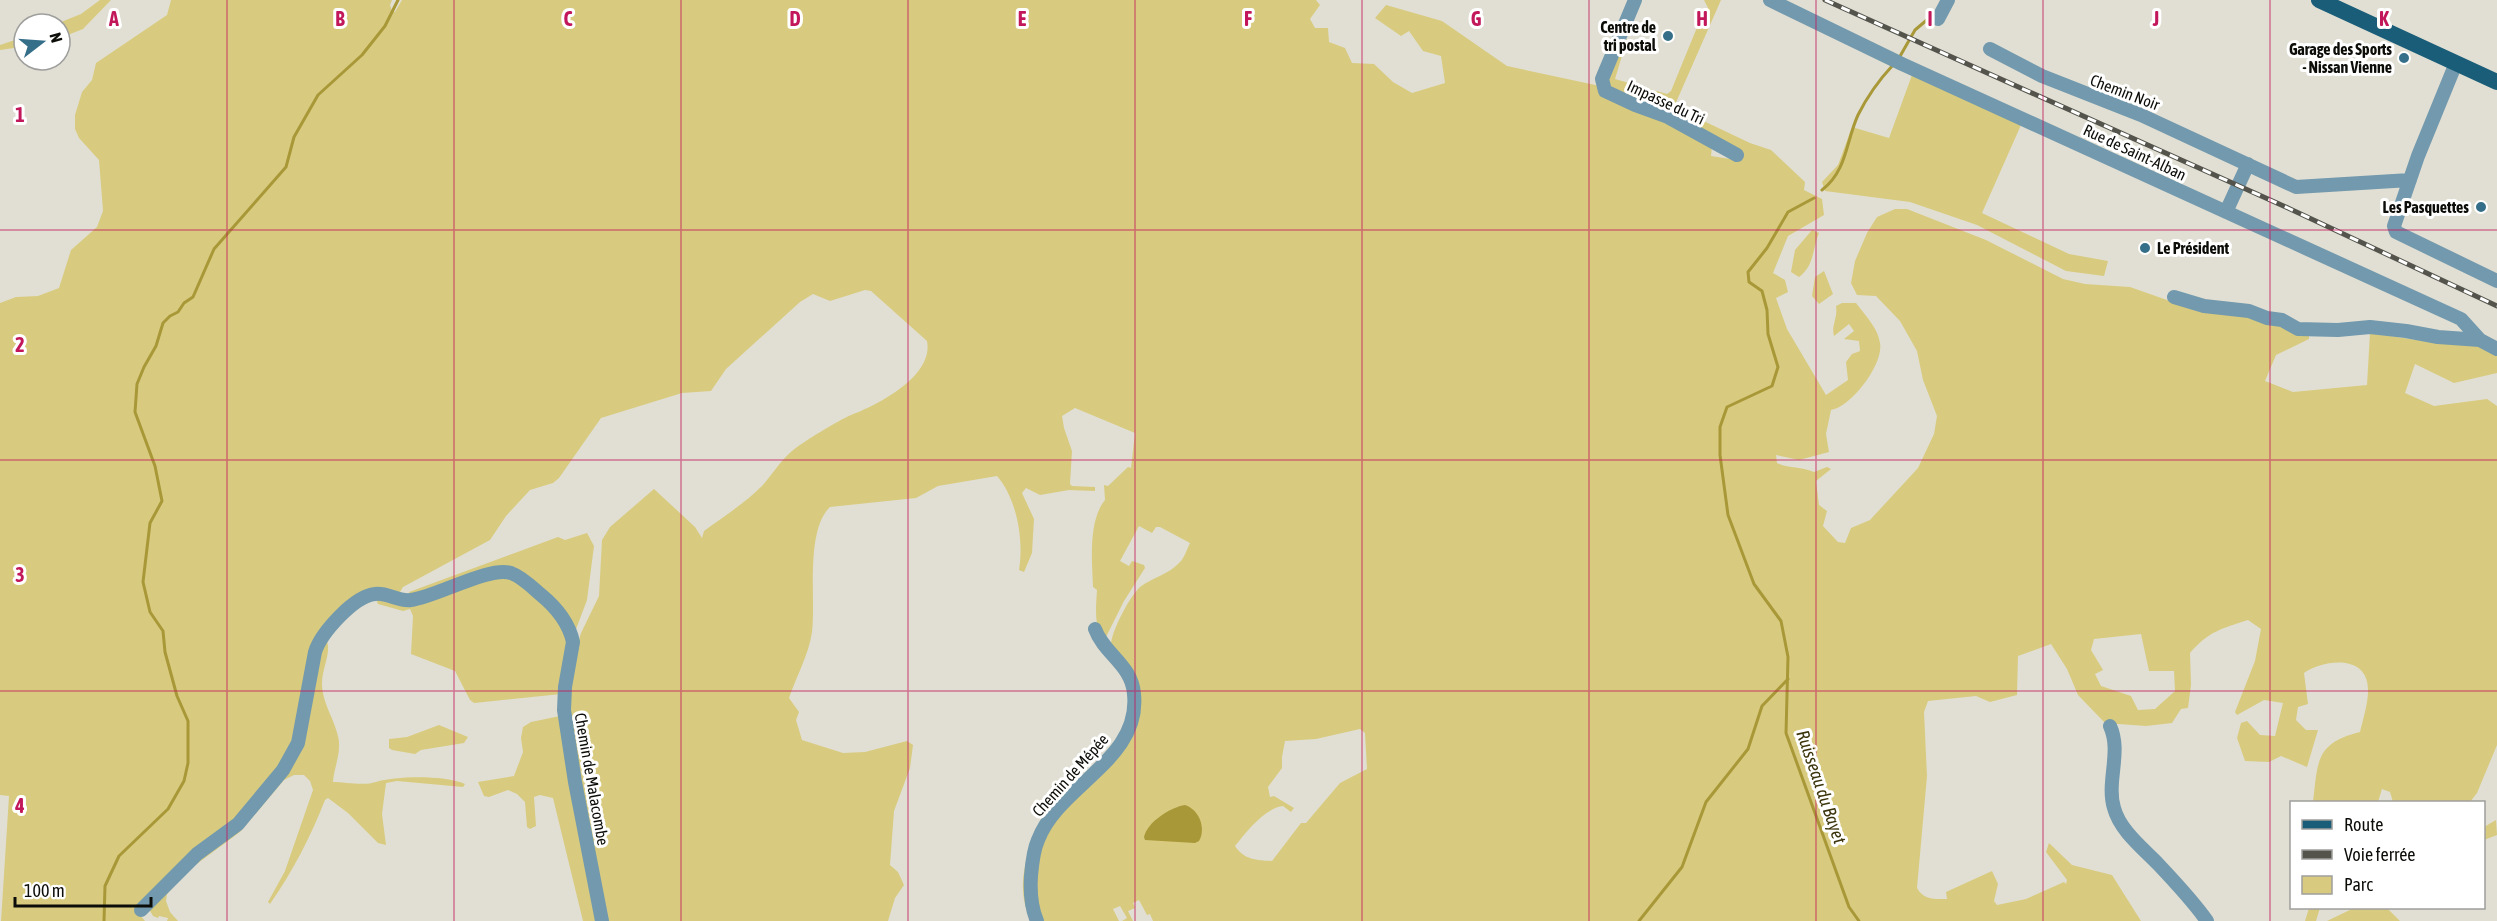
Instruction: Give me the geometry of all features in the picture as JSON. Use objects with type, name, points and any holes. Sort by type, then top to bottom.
[{"type":"main road","points":[[2319,0],[2497,82]]},
{"type":"street","name":"Impasse du Tri","points":[[1635,0],[1602,79],[1605,90],[1635,105],[1668,117],[1737,155]]},
{"type":"street","name":"Rue de Saint-Alban","points":[[1770,0],[1902,64],[2461,319],[2480,340]]},
{"type":"street","points":[[1938,19],[1948,0]]},
{"type":"street","name":"Chemin Noir","points":[[1990,49],[2059,83],[2141,115],[2296,187],[2410,180]]},
{"type":"street","points":[[2456,63],[2418,156],[2394,226],[2396,232],[2497,281]]},
{"type":"street","points":[[2226,212],[2248,164]]},
{"type":"street","points":[[2174,297],[2204,306],[2249,311],[2267,318],[2282,320],[2298,329],[2338,330],[2370,327],[2480,340],[2497,349]]},
{"type":"street","name":"Chemin de Malacombe","points":[[141,910],[197,854],[238,824],[282,770],[298,743],[315,652],[328,628],[359,601],[377,593],[410,600],[501,571],[518,576],[543,597],[559,613],[572,635],[564,710],[575,782],[602,921]]},
{"type":"street","name":"Chemin de Mépée","points":[[1037,921],[1031,881],[1032,864],[1038,839],[1060,806],[1118,748],[1129,728],[1134,710],[1134,688],[1127,672],[1100,643],[1095,628]]},
{"type":"street","points":[[2110,726],[2115,739],[2112,799],[2118,818],[2207,921]]},
{"type":"green space","points":[[100,0],[111,0],[83,29],[72,33],[72,18]]},
{"type":"green space","points":[[171,0],[392,0],[390,5],[392,11],[395,12],[402,0],[1316,0],[1320,5],[1310,19],[1315,28],[1328,28],[1329,42],[1345,48],[1352,63],[1374,64],[1393,82],[1412,93],[1445,83],[1441,56],[1423,51],[1409,31],[1401,36],[1375,18],[1386,5],[1442,21],[1507,66],[1600,86],[1614,99],[1669,121],[1712,146],[1711,156],[1737,160],[1740,155],[1669,115],[1613,94],[1605,82],[1623,39],[1627,39],[1615,79],[1667,94],[1671,91],[1698,25],[1708,8],[1704,0],[1721,0],[1674,107],[1750,143],[1771,150],[1805,182],[1804,190],[1822,199],[1824,215],[1788,236],[1773,273],[1785,280],[1788,292],[1776,298],[1787,329],[1826,395],[1848,380],[1846,362],[1852,354],[1860,351],[1859,341],[1844,339],[1854,331],[1849,324],[1834,336],[1836,306],[1842,303],[1856,303],[1879,337],[1880,352],[1872,373],[1848,401],[1831,410],[1826,434],[1829,452],[1799,460],[1776,455],[1777,463],[1786,466],[1814,472],[1827,467],[1831,469],[1816,481],[1819,505],[1827,511],[1823,526],[1838,542],[1845,543],[1851,528],[1870,520],[1918,468],[1934,434],[1937,416],[1923,380],[1917,351],[1900,321],[1876,296],[1857,295],[1851,283],[1855,261],[1867,233],[1877,217],[1895,209],[1907,209],[1986,240],[2063,279],[2085,284],[2130,287],[2201,312],[2242,313],[2309,333],[2309,339],[2276,355],[2265,381],[2293,392],[2367,385],[2370,333],[2443,344],[2474,344],[2497,353],[2497,373],[2454,383],[2415,364],[2405,393],[2434,406],[2487,399],[2497,406],[2497,745],[2477,793],[2471,801],[2393,801],[2390,792],[2382,789],[2378,801],[2313,801],[2318,765],[2327,748],[2334,742],[2360,732],[2367,701],[2366,679],[2353,665],[2344,663],[2323,665],[2304,673],[2308,704],[2298,707],[2296,720],[2306,730],[2318,730],[2307,767],[2281,756],[2269,762],[2245,761],[2237,738],[2241,723],[2247,721],[2260,735],[2275,736],[2283,703],[2264,700],[2237,715],[2235,712],[2255,661],[2261,629],[2248,620],[2210,635],[2190,653],[2191,685],[2188,708],[2181,709],[2172,723],[2146,726],[2105,723],[2078,695],[2067,669],[2051,644],[2018,656],[2017,695],[1990,702],[1976,696],[1928,701],[1924,712],[1927,776],[1917,888],[1923,895],[1933,899],[1947,899],[1946,892],[1992,871],[1998,884],[1994,901],[1997,905],[2026,899],[2064,882],[2066,884],[2067,880],[2046,852],[2049,843],[2072,865],[2112,875],[2141,921],[1153,921],[1139,900],[1133,903],[1135,908],[1128,911],[1133,921],[1122,921],[1127,918],[1120,906],[1113,909],[1119,921],[1031,921],[1023,895],[1024,869],[1029,851],[1037,853],[1051,821],[1118,753],[1136,719],[1139,707],[1137,684],[1132,672],[1111,647],[1118,622],[1136,591],[1175,567],[1190,543],[1160,527],[1156,527],[1152,533],[1139,526],[1120,561],[1129,566],[1132,561],[1144,565],[1145,568],[1124,601],[1105,639],[1102,639],[1097,621],[1097,590],[1093,587],[1093,530],[1105,500],[1104,485],[1108,486],[1128,467],[1131,468],[1135,433],[1075,408],[1062,416],[1072,451],[1070,484],[1095,487],[1095,491],[1069,490],[1040,495],[1026,488],[1022,493],[1034,519],[1032,553],[1024,572],[1019,570],[1020,533],[1014,508],[1010,496],[997,476],[938,486],[916,498],[830,507],[822,518],[814,548],[812,632],[789,698],[799,712],[796,720],[802,740],[843,753],[865,752],[907,741],[913,745],[910,768],[894,811],[890,865],[898,872],[904,885],[895,898],[888,921],[583,921],[553,798],[540,795],[534,797],[536,826],[530,829],[527,827],[525,802],[517,794],[508,790],[489,797],[484,796],[478,782],[514,776],[523,752],[521,738],[523,727],[531,722],[560,716],[565,718],[574,656],[581,633],[599,596],[602,540],[610,527],[654,489],[695,527],[702,538],[704,531],[762,486],[792,451],[837,422],[889,396],[913,377],[922,366],[927,354],[927,341],[871,291],[865,290],[830,301],[813,294],[800,302],[726,369],[711,391],[682,393],[601,418],[559,478],[553,483],[530,490],[506,516],[490,540],[403,587],[400,592],[370,591],[360,596],[321,628],[320,633],[325,638],[328,649],[322,683],[323,690],[339,742],[333,782],[366,784],[420,777],[445,779],[465,784],[463,787],[397,781],[386,783],[382,814],[386,845],[378,843],[348,813],[328,798],[294,866],[270,904],[268,902],[285,871],[313,790],[310,781],[304,775],[294,775],[284,780],[240,832],[190,869],[167,894],[166,901],[170,912],[178,921],[167,921],[168,918],[153,916],[149,909],[150,903],[186,869],[182,867],[139,909],[139,914],[145,921],[1,921],[9,796],[0,795],[0,303],[16,297],[38,296],[59,288],[71,250],[97,227],[103,211],[99,160],[79,138],[75,129],[75,115],[82,92],[92,80],[96,63],[167,15]],"holes":[[[2141,634],[2149,671],[2174,671],[2175,691],[2155,709],[2138,710],[2131,696],[2101,686],[2095,674],[2103,670],[2091,650],[2094,639]],[[1360,729],[1365,733],[1367,769],[1340,783],[1306,823],[1301,823],[1272,861],[1251,858],[1239,851],[1235,846],[1269,811],[1283,806],[1291,812],[1294,808],[1274,796],[1270,797],[1268,787],[1282,768],[1285,741],[1316,739]]]},
{"type":"green space","points":[[12,41],[12,48],[0,50],[0,45]]},
{"type":"green space","points":[[1912,75],[2021,125],[1982,213],[2069,254],[2108,261],[2104,276],[2066,271],[1977,225],[1910,202],[1825,191],[1822,182],[1838,165],[1852,127],[1889,138]]},
{"type":"green space","points":[[1812,230],[1819,233],[1811,262],[1799,277],[1791,272],[1795,250]]},
{"type":"green space","points":[[1824,271],[1833,294],[1819,304],[1812,296],[1815,277]]},
{"type":"green space","points":[[587,533],[594,546],[587,600],[575,632],[554,611],[567,634],[561,694],[474,703],[470,700],[455,671],[411,654],[413,616],[410,609],[403,611],[378,604],[376,599],[410,599],[409,592],[558,537],[565,540]]},
{"type":"green space","points":[[439,725],[468,737],[464,743],[421,750],[415,754],[389,748],[389,739],[407,737]]},
{"type":"green space","points":[[2496,820],[2497,835],[2485,840],[2485,826]]},
{"type":"green space","points":[[2309,909],[2320,909],[2316,921],[2305,921]]},
{"type":"green space","points":[[2352,909],[2388,909],[2400,921],[2327,921]]},
{"type":"shaded area","points":[[1185,805],[1198,815],[1200,820],[1202,831],[1199,841],[1195,843],[1145,840],[1146,831],[1155,821],[1167,812]]},
{"type":"waterway","points":[[104,921],[105,886],[119,856],[168,809],[184,781],[188,763],[188,721],[177,696],[165,652],[163,631],[150,612],[143,582],[150,523],[162,501],[155,466],[135,412],[137,384],[156,346],[163,323],[193,297],[214,249],[286,167],[294,137],[318,95],[362,55],[385,26],[398,0]]},
{"type":"waterway","name":"Ruisseau du Bayet","points":[[1899,58],[1915,30],[1928,19]]},
{"type":"waterway","name":"Ruisseau du Bayet","points":[[1822,190],[1841,165],[1858,115],[1874,89],[1893,65]]},
{"type":"waterway","name":"Ruisseau du Bayet","points":[[1814,198],[1788,212],[1767,248],[1748,272],[1749,282],[1762,291],[1767,310],[1768,334],[1778,367],[1772,386],[1727,407],[1720,427],[1720,455],[1728,515],[1754,584],[1781,621],[1788,657],[1786,733],[1849,907],[1859,921]]},
{"type":"waterway","points":[[1639,921],[1682,867],[1706,802],[1748,749],[1762,706],[1788,679]]},
{"type":"railway","points":[[1825,0],[2288,208],[2497,306]]},
{"type":"place","name":"Centre de tri postal","points":[[1668,36]]},
{"type":"place","name":"Garage des Sports - Nissan Vienne","points":[[2404,58]]},
{"type":"place","name":"Les Pasquettes","points":[[2481,207]]},
{"type":"place","name":"Le Président","points":[[2145,248]]}]
